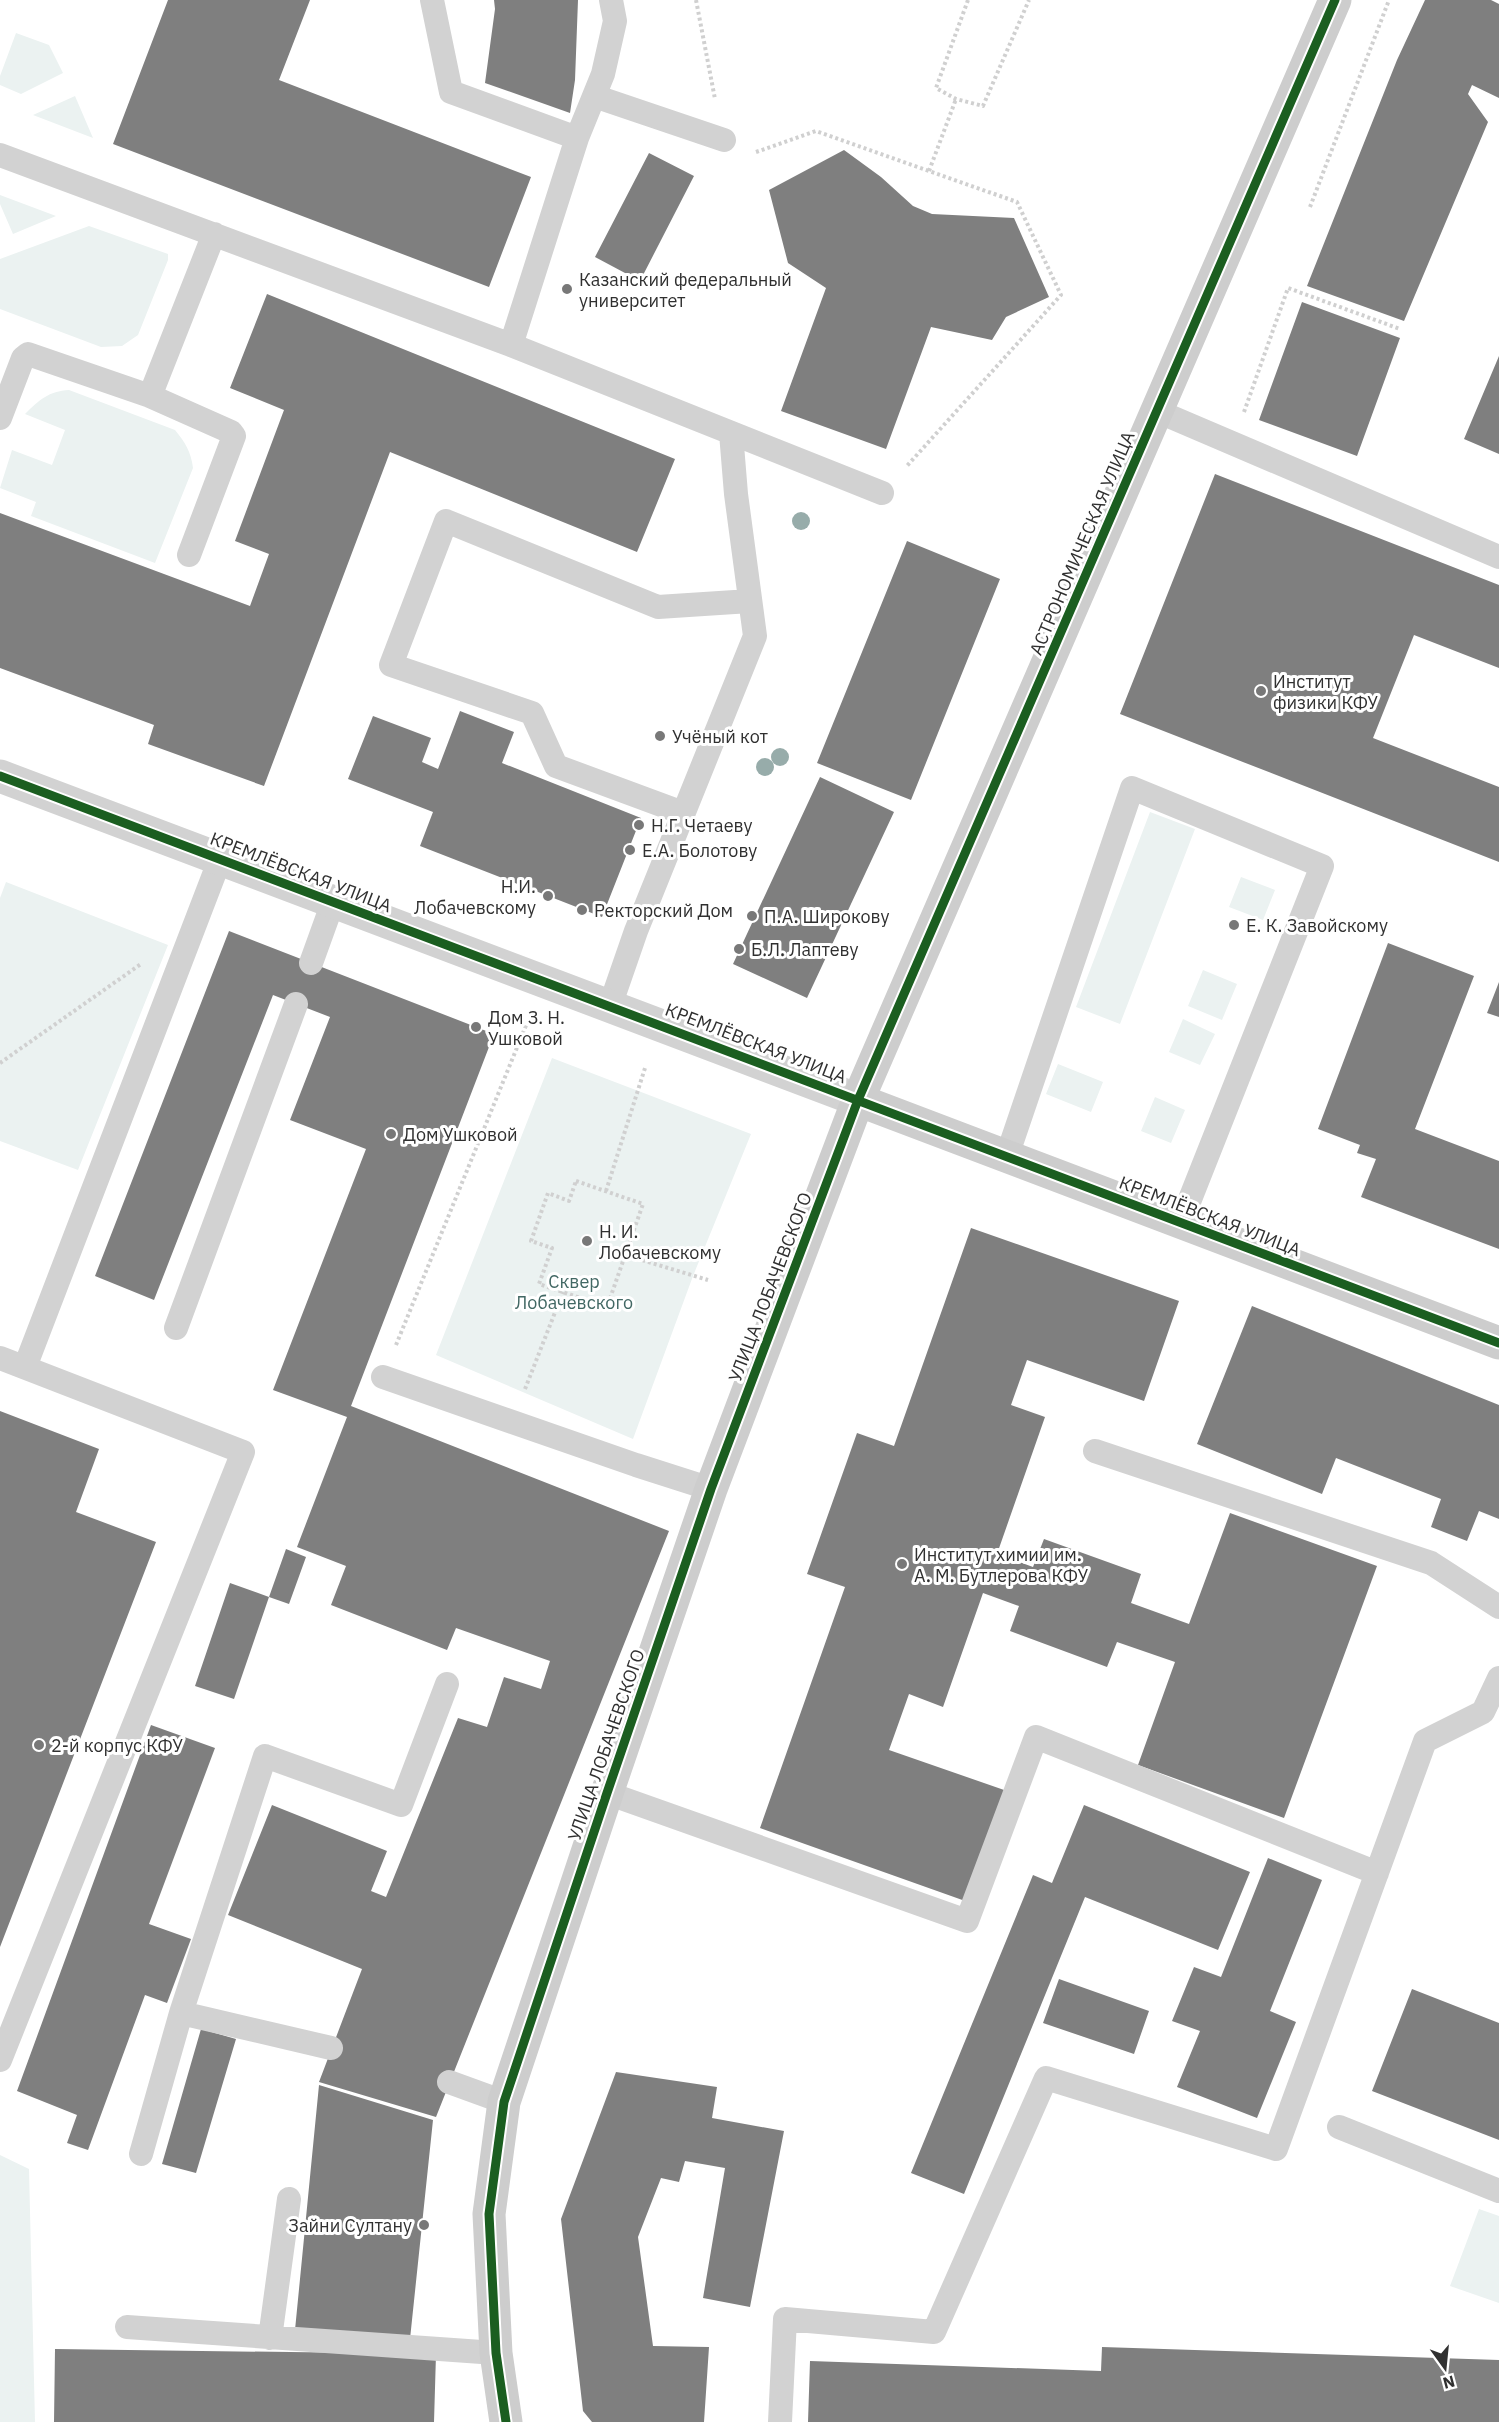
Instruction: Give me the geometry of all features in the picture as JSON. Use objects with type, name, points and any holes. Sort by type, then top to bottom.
[{"type":"street","name":"АСТРОНОМИЧЕСКАЯ УЛИЦА","points":[[858,1100],[1335,0]]},
{"type":"street","name":"КРЕМЛЁВСКАЯ УЛИЦА","points":[[0,776],[1499,1343]]},
{"type":"street","name":"УЛИЦА ЛОБАЧЕВСКОГО","points":[[506,2422],[496,2353],[489,2214],[504,2102],[711,1489],[858,1100]]},
{"type":"lane","points":[[432,0],[451,92],[577,138]]},
{"type":"lane","points":[[511,345],[577,138],[603,74],[615,21],[611,0]]},
{"type":"lane","points":[[594,96],[723,140]]},
{"type":"lane","points":[[0,155],[511,345],[882,493]]},
{"type":"lane","points":[[150,396],[214,234]]},
{"type":"lane","points":[[0,418],[24,356],[27,354],[150,396],[230,431],[234,435],[189,555]]},
{"type":"lane","points":[[1157,411],[1499,557]]},
{"type":"lane","points":[[610,1006],[636,931],[755,636],[731,433]]},
{"type":"lane","points":[[683,813],[556,766],[532,713],[391,665],[446,522],[658,607],[750,601]]},
{"type":"lane","points":[[1007,1156],[1132,788],[1322,866],[1181,1222]]},
{"type":"lane","points":[[25,1368],[220,859]]},
{"type":"lane","points":[[311,963],[333,902]]},
{"type":"lane","points":[[176,1328],[296,1004]]},
{"type":"lane","points":[[0,1358],[243,1452],[0,2060]]},
{"type":"lane","points":[[383,1377],[711,1489]]},
{"type":"lane","points":[[1095,1451],[1431,1563],[1499,1607]]},
{"type":"lane","points":[[780,2422],[785,2319],[934,2332],[1046,2078],[1276,2149],[1425,1741],[1483,1712],[1499,1678]]},
{"type":"lane","points":[[141,2154],[181,2013],[265,1756],[401,1805],[447,1684]]},
{"type":"lane","points":[[607,1794],[967,1922],[1036,1737],[1377,1873]]},
{"type":"lane","points":[[181,2013],[331,2048]]},
{"type":"lane","points":[[449,2082],[504,2102]]},
{"type":"lane","points":[[1339,2127],[1499,2191]]},
{"type":"lane","points":[[270,2338],[289,2199]]},
{"type":"lane","points":[[127,2327],[496,2353]]},
{"type":"path","points":[[696,0],[723,140],[758,152],[816,131],[1017,202],[1061,295],[882,493]]},
{"type":"path","points":[[968,0],[936,88],[956,99],[983,106],[1029,0]]},
{"type":"path","points":[[1310,207],[1389,0]]},
{"type":"path","points":[[929,171],[956,99]]},
{"type":"path","points":[[1236,409],[1245,412],[1288,288],[1401,329]]},
{"type":"path","points":[[0,1062],[150,958]]},
{"type":"path","points":[[383,1377],[526,1023]]},
{"type":"path","points":[[606,1191],[645,1068]]},
{"type":"path","points":[[576,1180],[643,1204],[625,1255],[607,1308],[539,1284],[552,1248],[531,1241],[548,1193],[569,1201],[576,1180]]},
{"type":"path","points":[[625,1255],[708,1280]]},
{"type":"path","points":[[512,1421],[563,1292]]},
{"type":"green space","points":[[16,33],[49,45],[63,73],[21,94],[0,85],[0,76]]},
{"type":"green space","points":[[75,96],[93,138],[33,115]]},
{"type":"green space","points":[[0,195],[56,216],[13,234],[0,204]]},
{"type":"green space","points":[[89,226],[168,254],[168,260],[138,335],[122,346],[101,347],[0,309],[0,259]]},
{"type":"green space","points":[[69,390],[175,430],[187,448],[193,468],[155,563],[31,516],[36,502],[0,488],[12,450],[52,465],[65,430],[25,414],[45,397]]},
{"type":"green space","points":[[1150,812],[1195,829],[1120,1024],[1076,1007]]},
{"type":"green space","points":[[1241,877],[1275,890],[1263,920],[1229,907]]},
{"type":"green space","points":[[6,882],[168,945],[78,1170],[0,1141],[0,898]]},
{"type":"green space","points":[[1203,970],[1237,984],[1222,1020],[1188,1006]]},
{"type":"green space","points":[[1183,1019],[1215,1034],[1200,1065],[1169,1052]]},
{"type":"green space","name":"Сквер Лобачевского","points":[[552,1058],[751,1134],[693,1276],[633,1439],[436,1355]]},
{"type":"green space","points":[[1058,1064],[1103,1082],[1091,1112],[1046,1094]]},
{"type":"green space","points":[[1155,1097],[1185,1110],[1171,1143],[1141,1131]]},
{"type":"green space","points":[[0,2155],[29,2169],[35,2422],[0,2422]]},
{"type":"green space","points":[[1479,2209],[1499,2216],[1499,2303],[1450,2286]]},
{"type":"building","points":[[168,0],[310,0],[279,80],[531,177],[489,287],[113,144]]},
{"type":"building","points":[[494,0],[578,0],[575,80],[570,113],[485,83],[495,9]]},
{"type":"building","points":[[1425,0],[1491,0],[1499,4],[1499,98],[1472,85],[1468,94],[1488,122],[1404,321],[1307,286],[1397,60]]},
{"type":"building","points":[[844,150],[881,177],[913,206],[932,214],[1014,218],[1049,297],[1006,317],[992,340],[931,327],[886,449],[781,411],[826,288],[788,263],[769,190]]},
{"type":"building","points":[[649,153],[694,176],[640,281],[595,257]]},
{"type":"building","points":[[267,294],[675,459],[637,552],[390,452],[264,786],[148,744],[154,725],[0,668],[0,513],[250,606],[269,554],[235,541],[284,410],[230,388]]},
{"type":"building","points":[[1302,302],[1400,338],[1357,456],[1259,420]]},
{"type":"building","points":[[1499,356],[1499,454],[1464,439]]},
{"type":"building","name":"Институт физики КФУ","points":[[1215,474],[1499,585],[1499,668],[1414,635],[1373,738],[1499,787],[1499,862],[1120,714]]},
{"type":"building","points":[[907,541],[1000,579],[911,800],[817,763]]},
{"type":"building","points":[[460,711],[514,732],[502,763],[641,818],[602,917],[420,846],[433,812],[348,779],[373,716],[431,738],[422,762],[438,769]]},
{"type":"building","points":[[820,777],[894,812],[807,998],[733,964]]},
{"type":"building","points":[[229,931],[494,1034],[351,1406],[669,1531],[436,2117],[319,2082],[362,1969],[228,1915],[272,1805],[387,1851],[371,1891],[386,1897],[458,1718],[487,1727],[504,1677],[541,1689],[550,1661],[456,1628],[447,1650],[331,1605],[346,1566],[297,1547],[347,1417],[273,1390],[366,1149],[290,1120],[330,1017],[273,995],[154,1300],[95,1276]]},
{"type":"building","points":[[1388,943],[1474,976],[1415,1129],[1499,1161],[1499,1249],[1361,1197],[1376,1159],[1357,1153],[1360,1145],[1318,1129]]},
{"type":"building","points":[[1499,982],[1499,1017],[1487,1013]]},
{"type":"building","name":"Институт химии им. А. М. Бутлерова КФУ","points":[[971,1228],[1179,1301],[1144,1401],[1027,1360],[1011,1405],[1045,1417],[997,1554],[1033,1567],[1044,1539],[1141,1574],[1131,1603],[1189,1624],[1230,1513],[1377,1566],[1284,1818],[1138,1765],[1175,1662],[1117,1642],[1107,1667],[1010,1631],[1019,1606],[983,1593],[943,1707],[909,1694],[889,1750],[1007,1791],[968,1902],[760,1828],[845,1587],[807,1574],[857,1433],[894,1446]]},
{"type":"building","points":[[1252,1306],[1499,1405],[1499,1519],[1479,1511],[1467,1541],[1431,1527],[1441,1499],[1336,1458],[1322,1494],[1197,1444]]},
{"type":"building","name":"2-й корпус КФУ","points":[[0,1411],[99,1449],[76,1512],[156,1542],[0,1947]]},
{"type":"building","points":[[286,1549],[306,1557],[289,1604],[269,1597]]},
{"type":"building","points":[[230,1583],[269,1597],[234,1699],[195,1686]]},
{"type":"building","points":[[151,1725],[215,1748],[149,1924],[191,1939],[167,2003],[145,1995],[88,2150],[67,2143],[77,2115],[17,2091]]},
{"type":"building","points":[[1084,1805],[1250,1872],[1218,1950],[1085,1897],[964,2194],[911,2173],[1033,1875],[1052,1883]]},
{"type":"building","points":[[1268,1858],[1322,1880],[1270,2011],[1296,2022],[1257,2118],[1177,2087],[1200,2031],[1172,2021],[1194,1967],[1221,1977]]},
{"type":"building","points":[[1059,1979],[1149,2011],[1134,2054],[1043,2023]]},
{"type":"building","points":[[1412,1989],[1499,2023],[1499,2140],[1372,2091]]},
{"type":"building","points":[[201,2029],[236,2039],[196,2173],[162,2164]]},
{"type":"building","points":[[616,2072],[717,2087],[712,2118],[784,2131],[750,2307],[703,2298],[725,2168],[685,2161],[679,2182],[661,2178],[638,2237],[653,2346],[709,2347],[704,2422],[592,2422],[583,2411],[561,2219]]},
{"type":"building","points":[[319,2085],[433,2120],[410,2339],[295,2330]]},
{"type":"building","points":[[1102,2347],[1499,2360],[1499,2422],[808,2422],[810,2361],[1101,2371]]},
{"type":"building","points":[[55,2349],[436,2354],[434,2422],[54,2422]]},
{"type":"cycle path","points":[[506,2422],[496,2353],[489,2214],[504,2102],[711,1489],[858,1100],[1335,0]]},
{"type":"cycle path","points":[[0,776],[1499,1343]]},
{"type":"place","name":"Казанский федеральный университет","points":[[567,289]]},
{"type":"place","name":"Институт физики КФУ","points":[[1261,691]]},
{"type":"place","name":"Учёный кот","points":[[660,736]]},
{"type":"place","name":"Н.Г. Четаеву","points":[[639,825]]},
{"type":"place","name":"Е.А. Болотову","points":[[630,850]]},
{"type":"place","name":"Н.И. Лобачевскому","points":[[548,896]]},
{"type":"place","name":"Ректорский Дом","points":[[582,910]]},
{"type":"place","name":"П.А. Широкову","points":[[752,916]]},
{"type":"place","name":"Е. К. Завойскому","points":[[1234,925]]},
{"type":"place","name":"Б.Л. Лаптеву","points":[[739,949]]},
{"type":"place","name":"Дом З. Н. Ушковой","points":[[476,1027]]},
{"type":"place","name":"Дом Ушковой","points":[[391,1134]]},
{"type":"place","name":"Н. И. Лобачевскому","points":[[587,1241]]},
{"type":"place","name":"Институт химии им. А. М. Бутлерова КФУ","points":[[902,1564]]},
{"type":"place","name":"2-й корпус КФУ","points":[[39,1745]]},
{"type":"place","name":"Зайни Султану","points":[[424,2225]]}]
